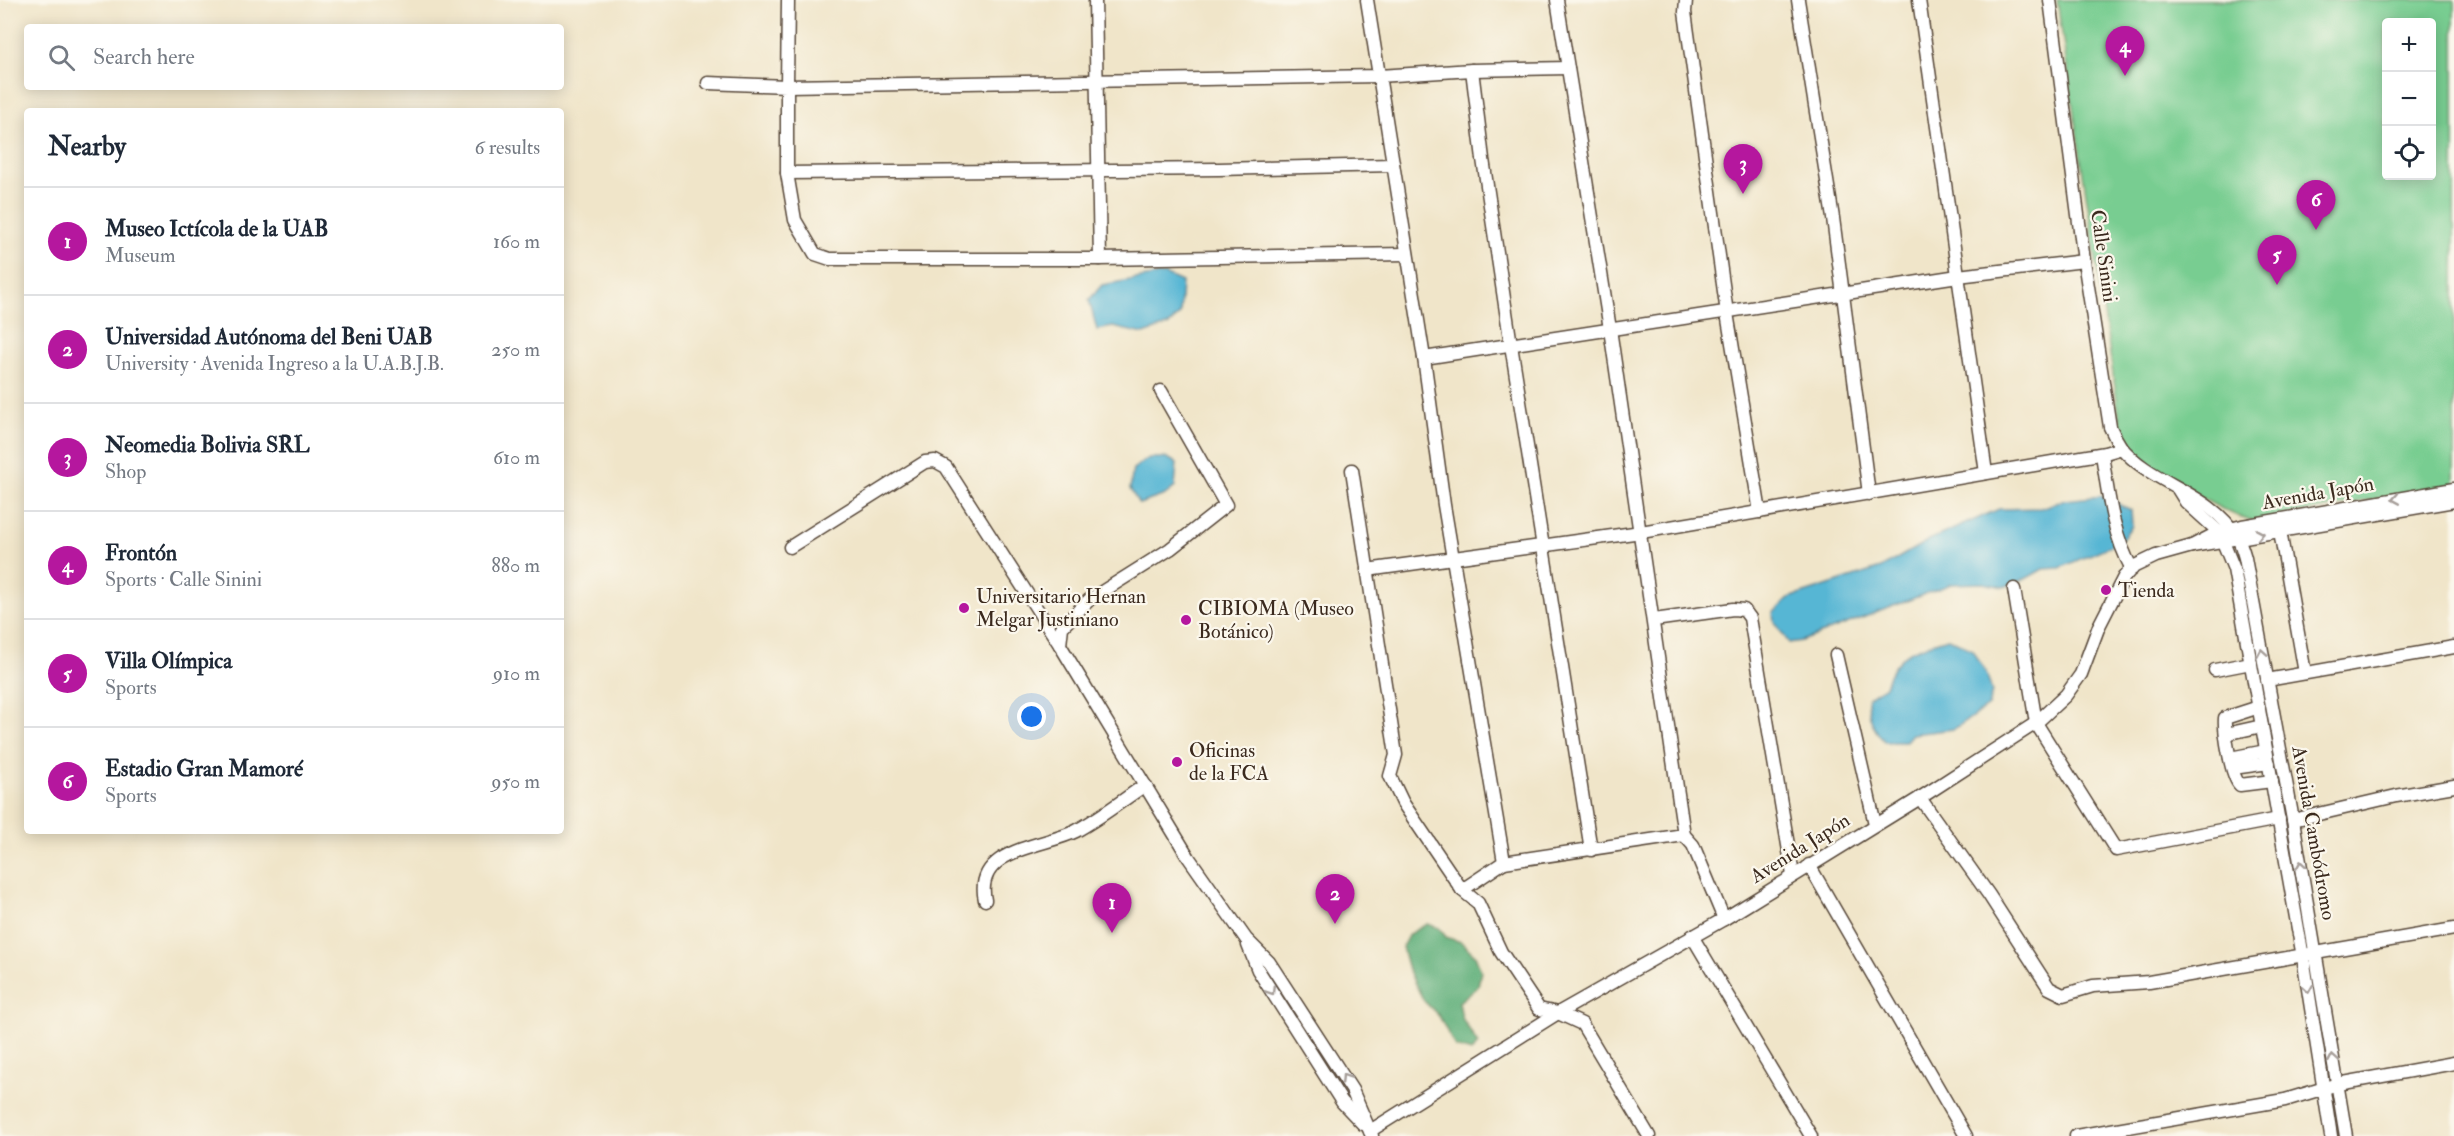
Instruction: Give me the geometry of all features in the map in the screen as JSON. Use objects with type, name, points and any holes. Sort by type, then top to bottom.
[{"type":"street","points":[[788,0],[787,173],[795,220],[815,254],[830,260],[1100,259],[1407,254]]},
{"type":"street","points":[[1095,0],[1100,259]]},
{"type":"street","points":[[1367,0],[1424,358],[1453,558],[1504,862]]},
{"type":"street","points":[[1557,0],[1641,531],[1684,835],[1692,845],[1724,918]]},
{"type":"street","points":[[1686,0],[1685,12],[1727,313],[1760,512]]},
{"type":"street","points":[[1797,0],[1833,218],[1841,294],[1869,494]]},
{"type":"street","points":[[1919,0],[1986,473]]},
{"type":"street","name":"Calle Sinini","points":[[2050,0],[2084,261],[2110,427],[2122,448],[2137,461],[2175,486],[2186,502],[2228,535]]},
{"type":"street","points":[[708,83],[787,86],[1096,81],[1379,76],[1472,70],[1568,68]]},
{"type":"street","points":[[1472,70],[1511,345],[1591,850]]},
{"type":"street","points":[[787,173],[1393,165]]},
{"type":"street","points":[[1424,358],[1958,276],[2084,261]]},
{"type":"street","points":[[1060,645],[1062,627],[1089,600],[1170,549],[1226,505],[1161,391]]},
{"type":"street","points":[[1367,570],[1543,547],[1760,512],[2102,454],[2122,448]]},
{"type":"street","points":[[2102,454],[2117,535],[2132,569]]},
{"type":"street","points":[[790,547],[925,462],[935,461],[946,467],[1060,645],[1189,858],[1246,939],[1258,970],[1336,1092],[1371,1134]]},
{"type":"street","points":[[1352,470],[1395,755],[1390,776],[1403,803],[1462,890],[1478,903],[1502,951],[1539,1009],[1558,1013],[1582,1024],[1648,1136]]},
{"type":"street","name":"Avenida Japón","points":[[1371,1134],[1558,1013],[1724,918],[1920,798],[2036,723],[2066,695],[2081,674],[2115,590],[2132,569],[2156,556],[2228,535],[2454,489]]},
{"type":"street","name":"Avenida Japón","points":[[2228,535],[2280,531],[2454,501]]},
{"type":"street","points":[[2280,531],[2304,673]]},
{"type":"street","name":"Avenida Cambódromo","points":[[2228,535],[2279,819],[2338,1084],[2346,1136]]},
{"type":"street","name":"Avenida Cambódromo","points":[[2228,535],[2245,558],[2293,820],[2323,1088],[2331,1136]]},
{"type":"street","points":[[2014,589],[2036,723],[2116,850],[2279,819]]},
{"type":"street","points":[[1654,620],[1733,609],[1744,610],[1750,618],[1793,875]]},
{"type":"street","points":[[2267,680],[2454,647]]},
{"type":"street","points":[[1836,655],[1875,824]]},
{"type":"street","points":[[2216,670],[2251,663]]},
{"type":"street","points":[[2259,707],[2226,718],[2231,763],[2235,779],[2240,785],[2272,781]]},
{"type":"street","points":[[2226,734],[2262,726]]},
{"type":"street","points":[[2231,763],[2267,757]]},
{"type":"street","points":[[985,900],[983,881],[1006,855],[1079,830],[1145,785]]},
{"type":"street","points":[[2293,820],[2396,796],[2454,786]]},
{"type":"street","points":[[1920,798],[1989,895],[2049,988],[2063,995],[2093,986],[2149,982],[2454,929]]},
{"type":"street","points":[[1462,890],[1504,862],[1684,835]]},
{"type":"street","points":[[1809,866],[1966,1136]]},
{"type":"street","points":[[1692,936],[1811,1136]]},
{"type":"street","points":[[2076,1136],[2285,1100],[2338,1084],[2454,1063]]},
{"type":"green space","points":[[2057,0],[2454,0],[2454,484],[2253,522],[2201,498],[2145,461],[2124,435]]},
{"type":"green space","points":[[1427,924],[1439,928],[1446,937],[1461,942],[1475,955],[1481,971],[1478,986],[1459,1002],[1462,1018],[1478,1044],[1471,1052],[1455,1047],[1439,1016],[1424,1001],[1408,970],[1402,947],[1409,934]]},
{"type":"water","points":[[1164,274],[1182,282],[1180,314],[1169,325],[1144,334],[1113,327],[1097,330],[1089,300],[1102,285]]},
{"type":"water","points":[[1149,458],[1167,458],[1177,463],[1175,487],[1165,495],[1139,504],[1130,489],[1133,469]]},
{"type":"water","points":[[2103,496],[2131,510],[2132,526],[2119,542],[2060,568],[2043,569],[2004,587],[1983,583],[1951,584],[1802,641],[1789,643],[1774,622],[1773,613],[1789,598],[1881,568],[1929,540],[1999,509],[2041,508],[2065,500]]},
{"type":"water","points":[[1948,638],[1973,650],[1987,675],[1992,692],[1988,706],[1954,729],[1912,734],[1905,742],[1885,742],[1872,722],[1868,698],[1885,686],[1889,675],[1901,658],[1918,648]]},
{"type":"place","name":"Frontón","points":[[2125,76]]},
{"type":"place","name":"Neomedia Bolivia SRL","points":[[1743,194]]},
{"type":"place","name":"Estadio Gran Mamoré","points":[[2316,230]]},
{"type":"place","name":"Villa Olímpica","points":[[2277,285]]},
{"type":"place","name":"Tienda","points":[[2106,590]]},
{"type":"place","name":"Universitario Hernan Melgar Justiniano","points":[[964,608]]},
{"type":"place","name":"CIBIOMA (Museo Botánico)","points":[[1186,620]]},
{"type":"place","name":"Oficinas de la FCA","points":[[1177,762]]},
{"type":"place","name":"Universidad Autónoma del Beni UAB","points":[[1335,924]]},
{"type":"place","name":"Museo Ictícola de la UAB","points":[[1112,933]]}]
